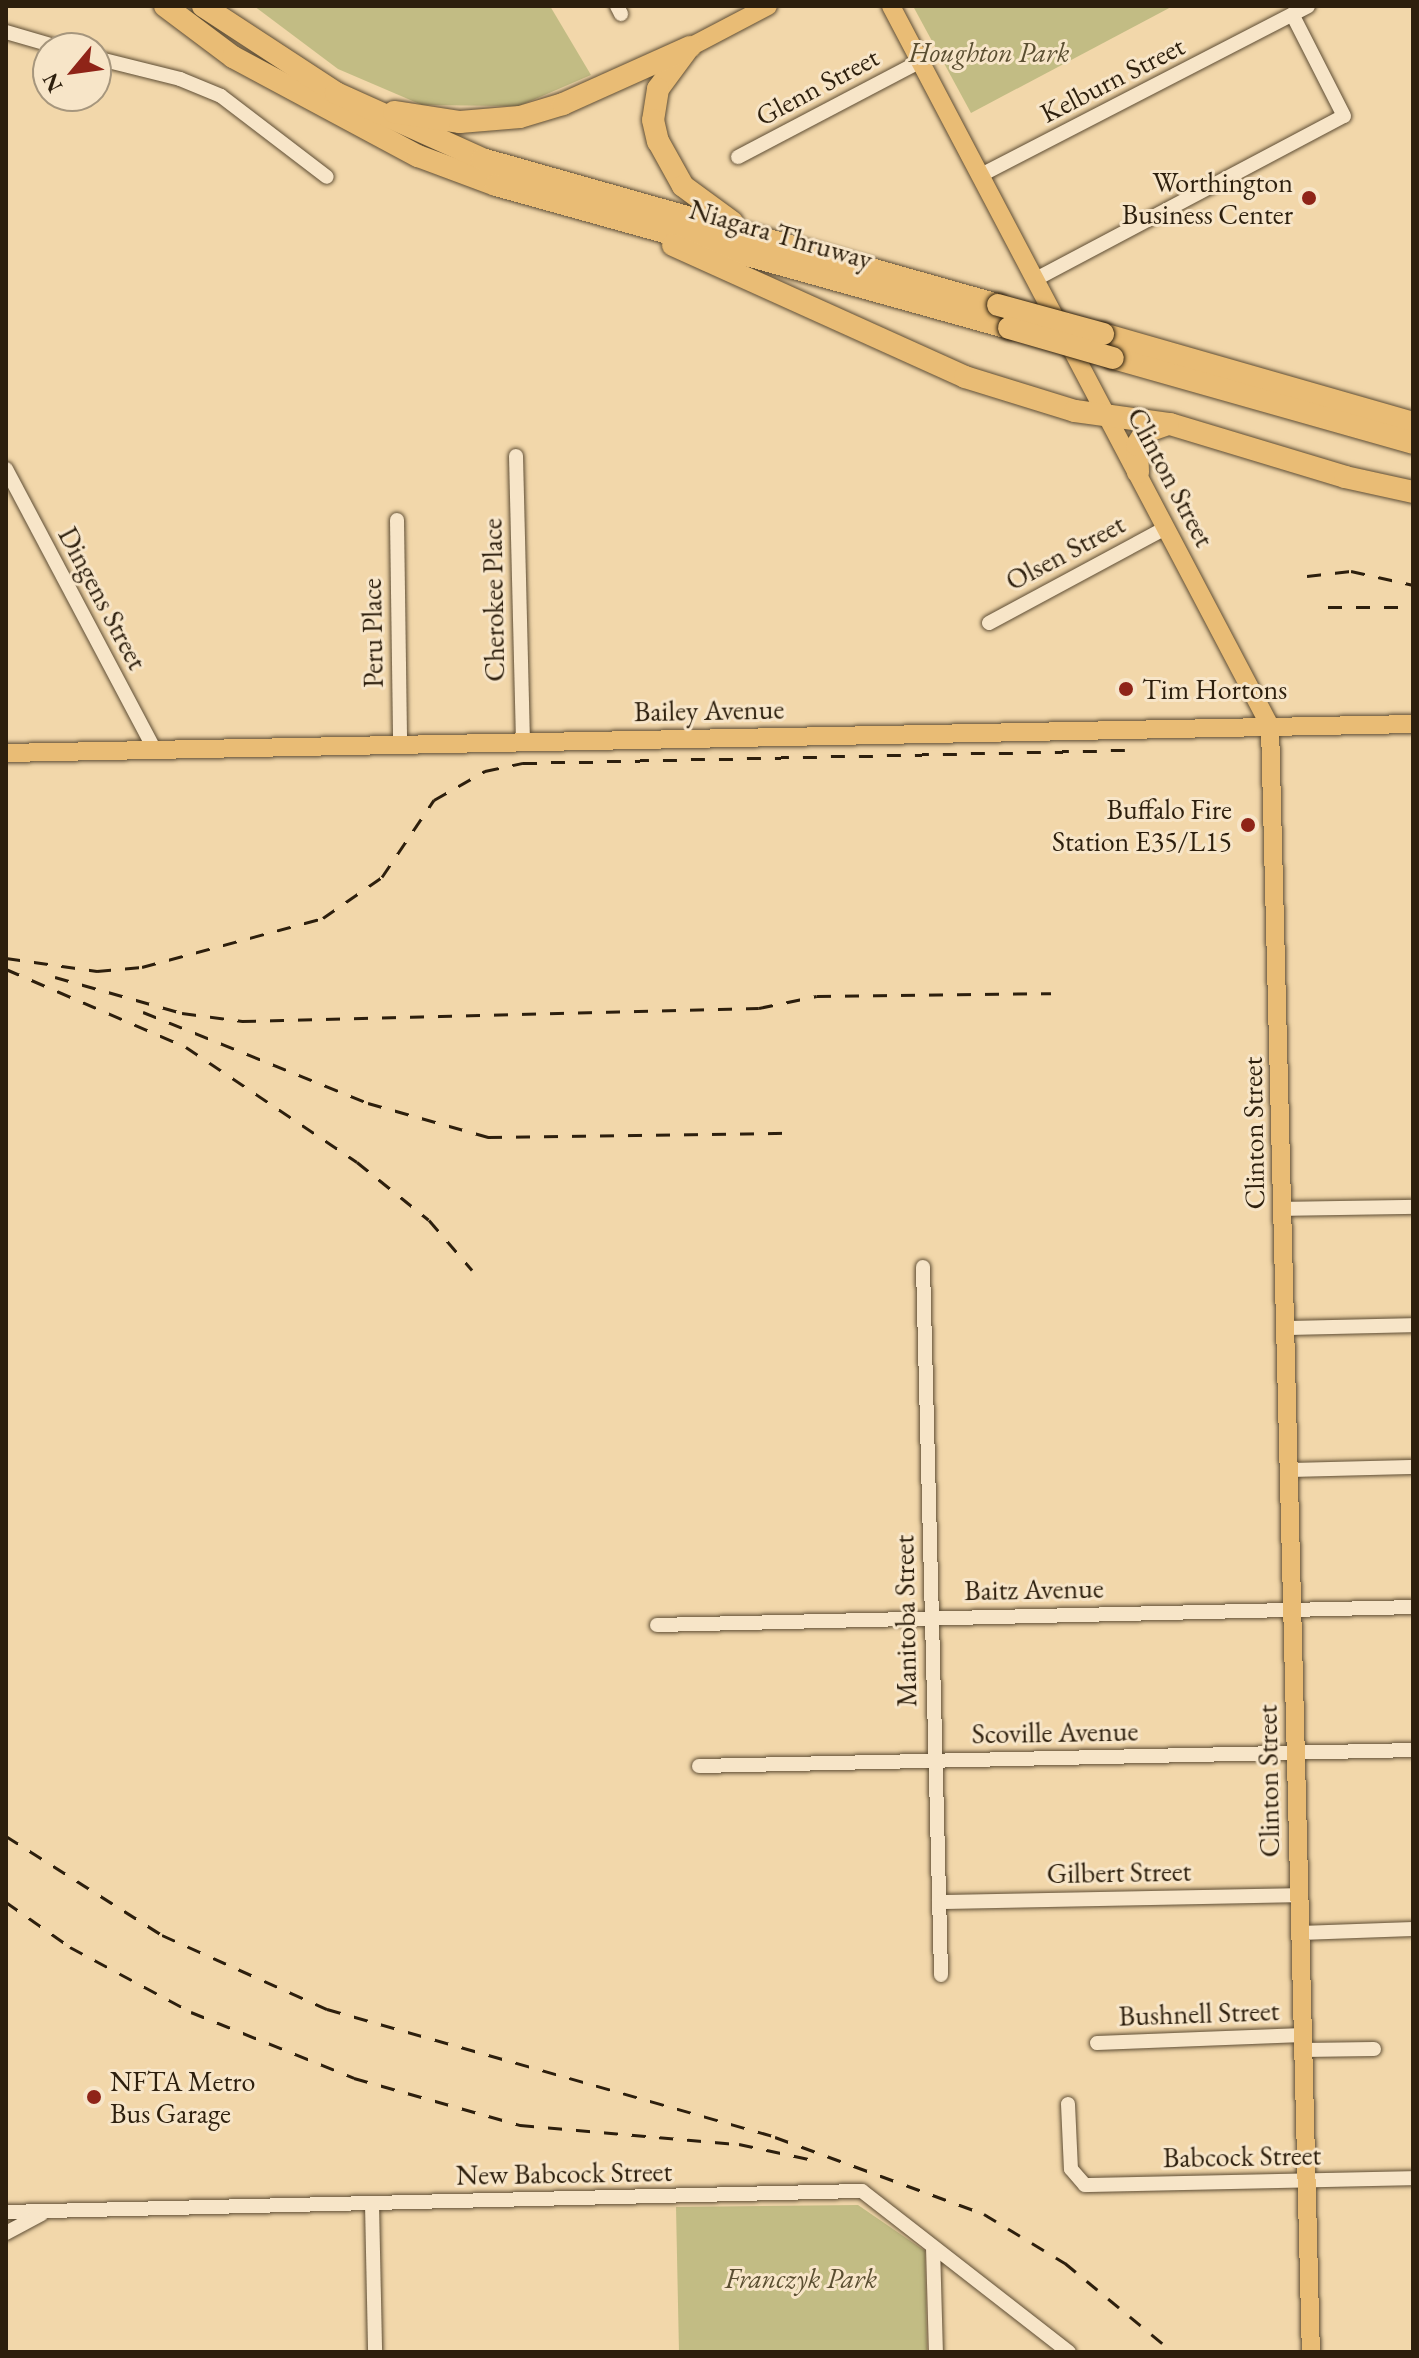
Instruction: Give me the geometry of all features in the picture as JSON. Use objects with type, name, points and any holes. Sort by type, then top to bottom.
[{"type":"highway","name":"Niagara Thruway","points":[[165,6],[233,57],[418,156],[496,185],[1413,443]]},
{"type":"highway","name":"Niagara Thruway","points":[[203,6],[336,93],[482,159],[1413,423]]},
{"type":"highway","points":[[336,93],[413,116],[489,123],[563,104],[690,47]]},
{"type":"highway","points":[[690,47],[658,89],[653,120],[658,141],[683,186],[751,234]]},
{"type":"highway","points":[[649,228],[677,248],[915,358],[1027,398],[1075,411],[1104,412],[1170,424],[1345,477],[1413,492]]},
{"type":"highway","points":[[1138,472],[1137,445],[1145,432],[1170,424]]},
{"type":"main road","points":[[690,47],[768,6]]},
{"type":"main road","name":"Clinton Street","points":[[891,6],[1270,726],[1311,2352]]},
{"type":"main road","name":"Bailey Avenue","points":[[6,753],[1413,724]]},
{"type":"street","name":"Kelburn Street","points":[[981,175],[1308,6]]},
{"type":"street","points":[[1036,279],[1344,116],[1292,14]]},
{"type":"street","points":[[6,32],[32,40]]},
{"type":"street","name":"Glenn Street","points":[[738,157],[921,61]]},
{"type":"street","points":[[112,62],[180,79],[221,96],[327,177]]},
{"type":"street","name":"Cherokee Place","points":[[516,456],[523,742]]},
{"type":"street","name":"Dingens Street","points":[[6,469],[155,750]]},
{"type":"street","name":"Peru Place","points":[[397,520],[400,745]]},
{"type":"street","name":"Olsen Street","points":[[989,623],[1167,527]]},
{"type":"street","points":[[1282,1209],[1413,1207]]},
{"type":"street","name":"Manitoba Street","points":[[923,1267],[941,1975]]},
{"type":"street","points":[[1285,1328],[1413,1325]]},
{"type":"street","points":[[1288,1470],[1413,1467]]},
{"type":"street","name":"Baitz Avenue","points":[[657,1625],[1413,1607]]},
{"type":"street","name":"Scoville Avenue","points":[[699,1766],[1413,1750]]},
{"type":"street","name":"Gilbert Street","points":[[939,1902],[1299,1895]]},
{"type":"street","points":[[1300,1933],[1413,1929]]},
{"type":"street","name":"Bushnell Street","points":[[1097,2043],[1303,2043],[1374,2049]]},
{"type":"street","name":"Babcock Street","points":[[1068,2104],[1076,2176],[1091,2186],[1413,2178]]},
{"type":"street","name":"New Babcock Street","points":[[6,2212],[41,2214],[862,2191],[1069,2352]]},
{"type":"street","points":[[372,2204],[375,2352]]},
{"type":"street","points":[[6,2233],[41,2214]]},
{"type":"street","points":[[933,2247],[936,2352]]},
{"type":"green space","points":[[254,6],[550,6],[591,75],[519,106],[422,105],[338,69]]},
{"type":"green space","name":"Houghton Park","points":[[913,6],[1173,6],[971,113]]},
{"type":"green space","name":"Franczyk Park","points":[[858,2205],[925,2251],[927,2352],[679,2352],[676,2207]]},
{"type":"railway","points":[[1307,576],[1351,571],[1413,585]]},
{"type":"railway","points":[[1328,607],[1413,607]]},
{"type":"railway","points":[[6,958],[97,971],[142,967],[323,918],[382,877],[434,800],[485,771],[523,763],[1131,750]]},
{"type":"railway","points":[[6,969],[186,1047],[357,1162],[429,1220],[472,1270]]},
{"type":"railway","points":[[55,977],[182,1013],[242,1021],[759,1008],[817,996],[1051,993]]},
{"type":"railway","points":[[143,1012],[368,1103],[488,1137],[788,1133]]},
{"type":"railway","points":[[6,1836],[162,1935],[327,2009],[775,2137],[984,2214],[1065,2263],[1173,2352]]},
{"type":"railway","points":[[6,1902],[70,1947],[191,2012],[354,2078],[520,2125],[739,2144],[813,2160]]},
{"type":"place","name":"Worthington Business Center","points":[[1309,198]]},
{"type":"place","name":"Tim Hortons","points":[[1126,689]]},
{"type":"place","name":"Buffalo Fire Station E35/L15","points":[[1248,825]]},
{"type":"place","name":"NFTA Metro Bus Garage","points":[[94,2097]]}]
